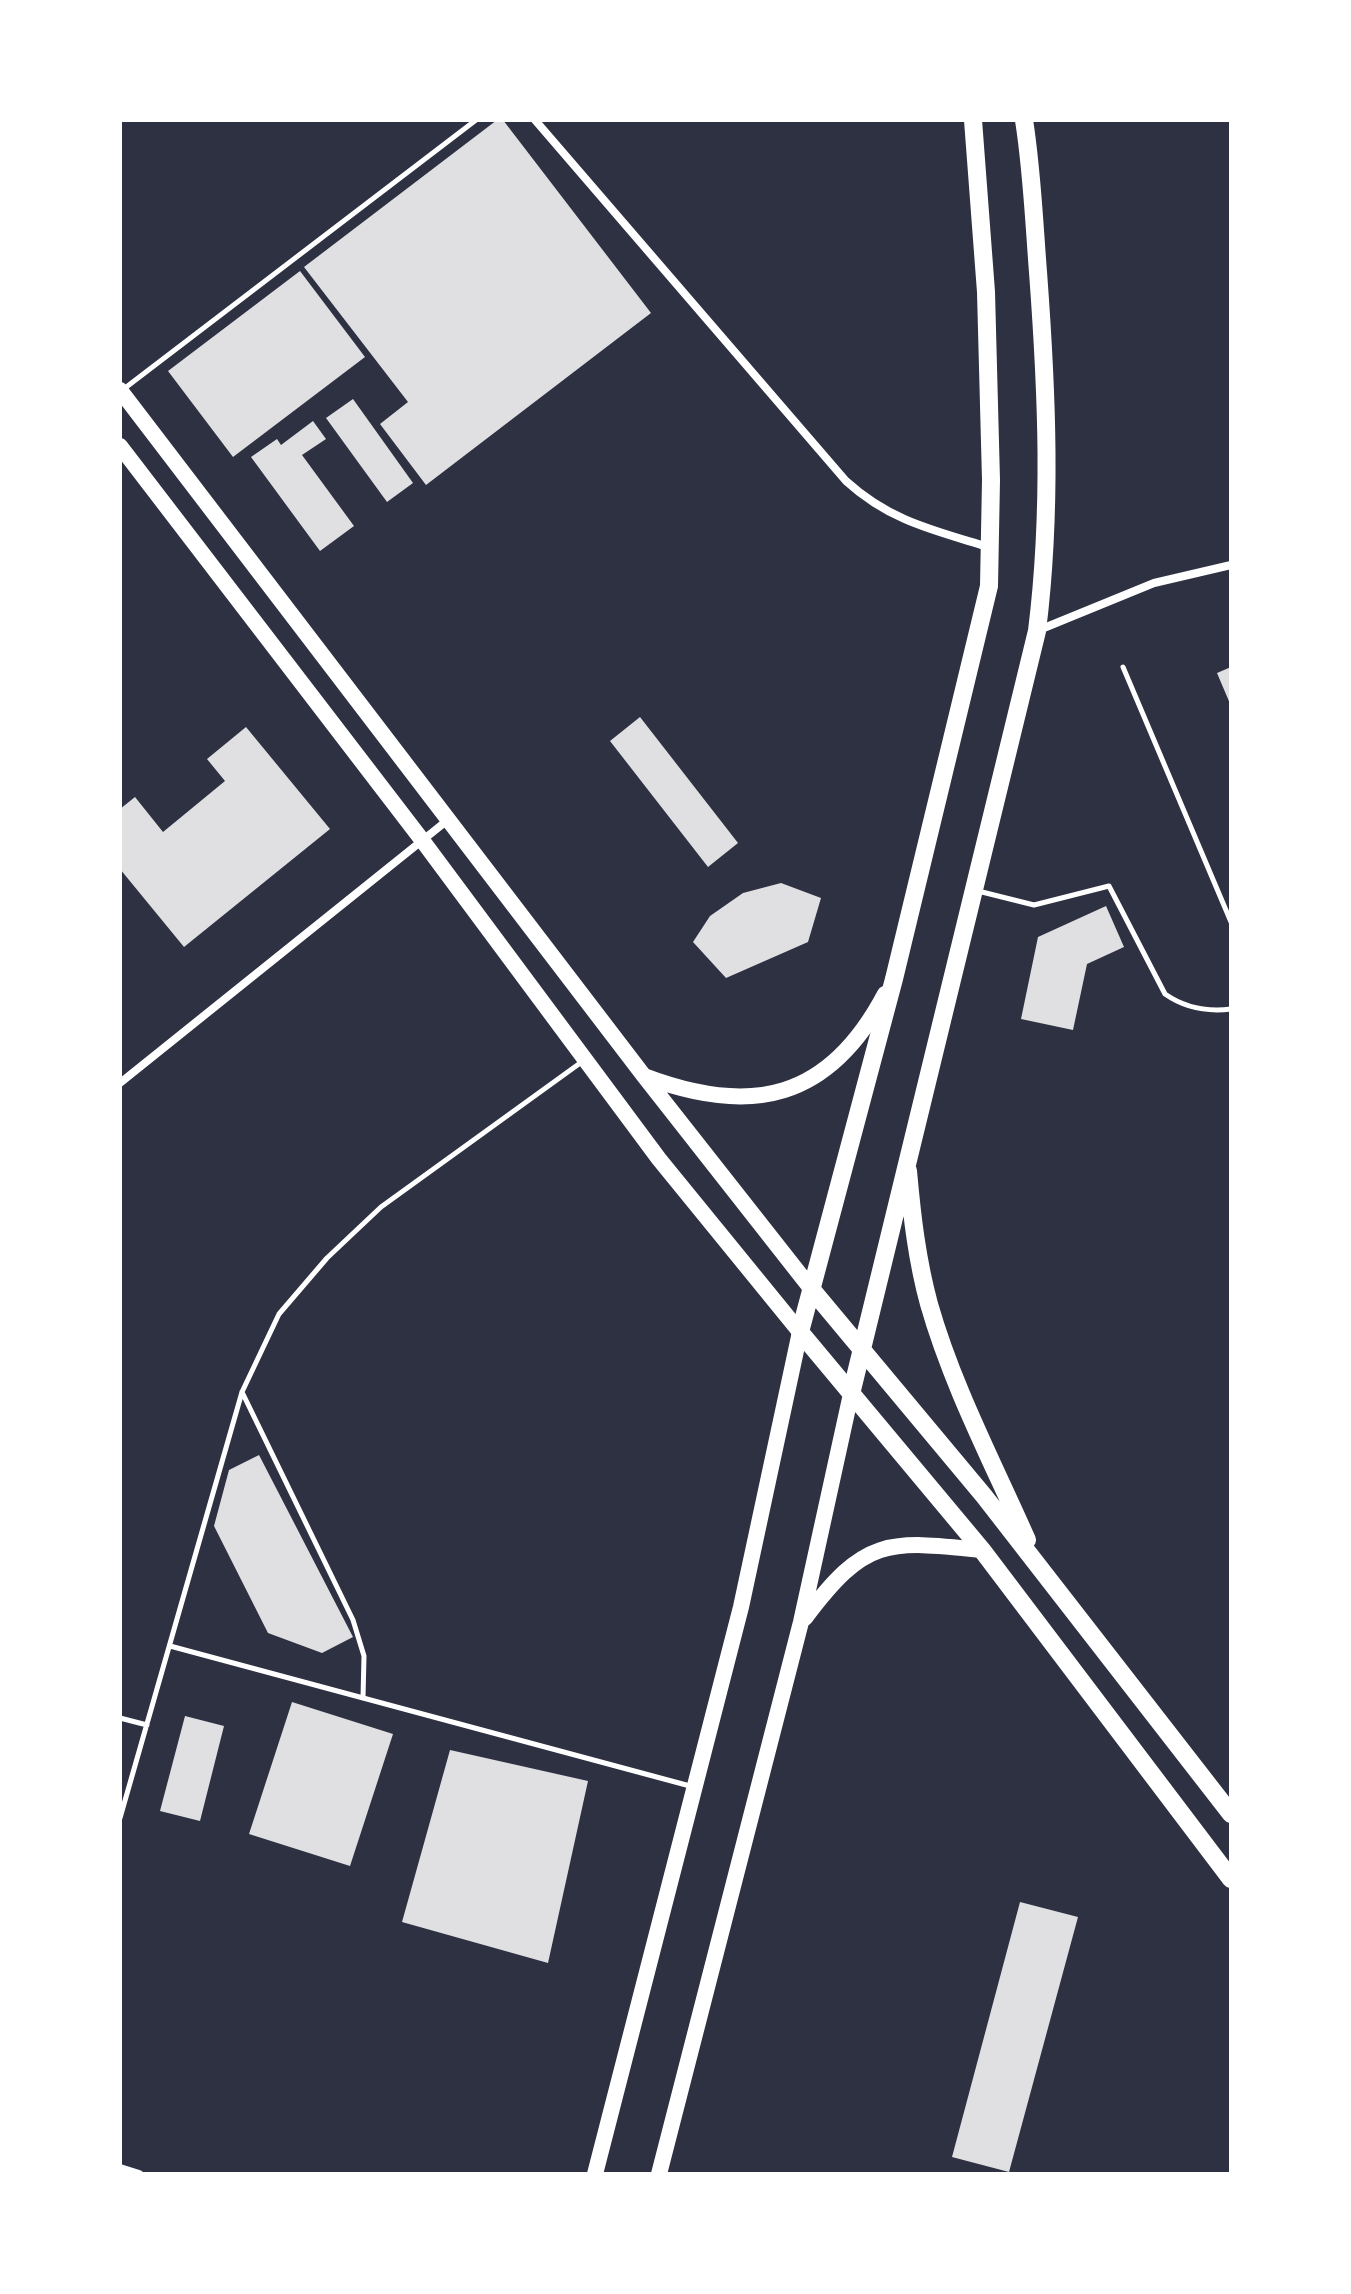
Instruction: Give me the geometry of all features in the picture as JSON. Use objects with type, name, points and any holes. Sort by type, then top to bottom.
[{"type":"highway","points":[[973,120],[986,292],[992,548],[983,621],[894,979],[800,1332],[982,1550],[1231,1879]]},
{"type":"highway","points":[[851,1394],[907,1153],[1037,631],[1047,552],[1049,481],[1043,337],[1024,120]]},
{"type":"highway","points":[[907,1153],[914,1236],[929,1303],[946,1354],[1038,1565]]},
{"type":"highway","points":[[813,1291],[864,1348],[1038,1565],[1231,1814]]},
{"type":"main road","points":[[120,391],[450,818],[644,1076],[813,1291]]},
{"type":"main road","points":[[120,446],[422,840],[659,1159],[800,1332],[741,1607],[595,2174]]},
{"type":"main road","points":[[644,1076],[678,1089],[714,1096],[756,1098],[803,1084],[824,1073],[849,1047],[873,1018],[894,979]]},
{"type":"main road","points":[[659,2174],[801,1622],[851,1394]]},
{"type":"main road","points":[[801,1622],[833,1580],[861,1558],[895,1544],[982,1550]]},
{"type":"street","points":[[535,120],[846,481],[870,502],[896,518],[992,548]]},
{"type":"street","points":[[1037,631],[1154,583],[1231,565]]},
{"type":"street","points":[[120,1083],[450,818]]},
{"type":"street","points":[[120,2168],[139,2174]]},
{"type":"lane","points":[[120,391],[476,120]]},
{"type":"lane","points":[[1123,667],[1231,922]]},
{"type":"lane","points":[[974,890],[1034,905],[1109,886],[1165,994],[1177,1003],[1210,1012],[1231,1009]]},
{"type":"lane","points":[[120,1818],[242,1392],[279,1314],[327,1258],[381,1207],[586,1059]]},
{"type":"lane","points":[[242,1392],[353,1620],[364,1656],[363,1698]]},
{"type":"lane","points":[[170,1646],[695,1788]]},
{"type":"lane","points":[[120,1718],[147,1725]]},
{"type":"building","points":[[497,120],[503,120],[651,313],[426,485],[380,424],[408,402],[304,267]]},
{"type":"building","points":[[300,271],[365,357],[233,457],[168,371]]},
{"type":"building","points":[[353,399],[413,483],[387,502],[326,418]]},
{"type":"building","points":[[313,421],[326,439],[302,455],[354,526],[320,551],[251,457],[277,439],[281,445]]},
{"type":"building","points":[[1231,667],[1231,706],[1217,673]]},
{"type":"building","points":[[640,717],[738,843],[708,867],[610,741]]},
{"type":"building","points":[[246,727],[330,829],[184,947],[120,869],[120,809],[135,797],[163,832],[225,781],[207,759]]},
{"type":"building","points":[[781,883],[821,898],[808,942],[726,978],[693,942],[710,916],[743,893]]},
{"type":"building","points":[[1106,906],[1124,947],[1087,964],[1073,1030],[1021,1019],[1038,937]]},
{"type":"building","points":[[259,1455],[353,1637],[322,1653],[268,1633],[214,1526],[229,1470]]},
{"type":"building","points":[[292,1702],[393,1734],[350,1866],[249,1834]]},
{"type":"building","points":[[185,1716],[224,1726],[200,1821],[160,1811]]},
{"type":"building","points":[[450,1750],[588,1781],[548,1963],[402,1922]]},
{"type":"building","points":[[1020,1902],[1078,1917],[1009,2172],[952,2157]]}]
